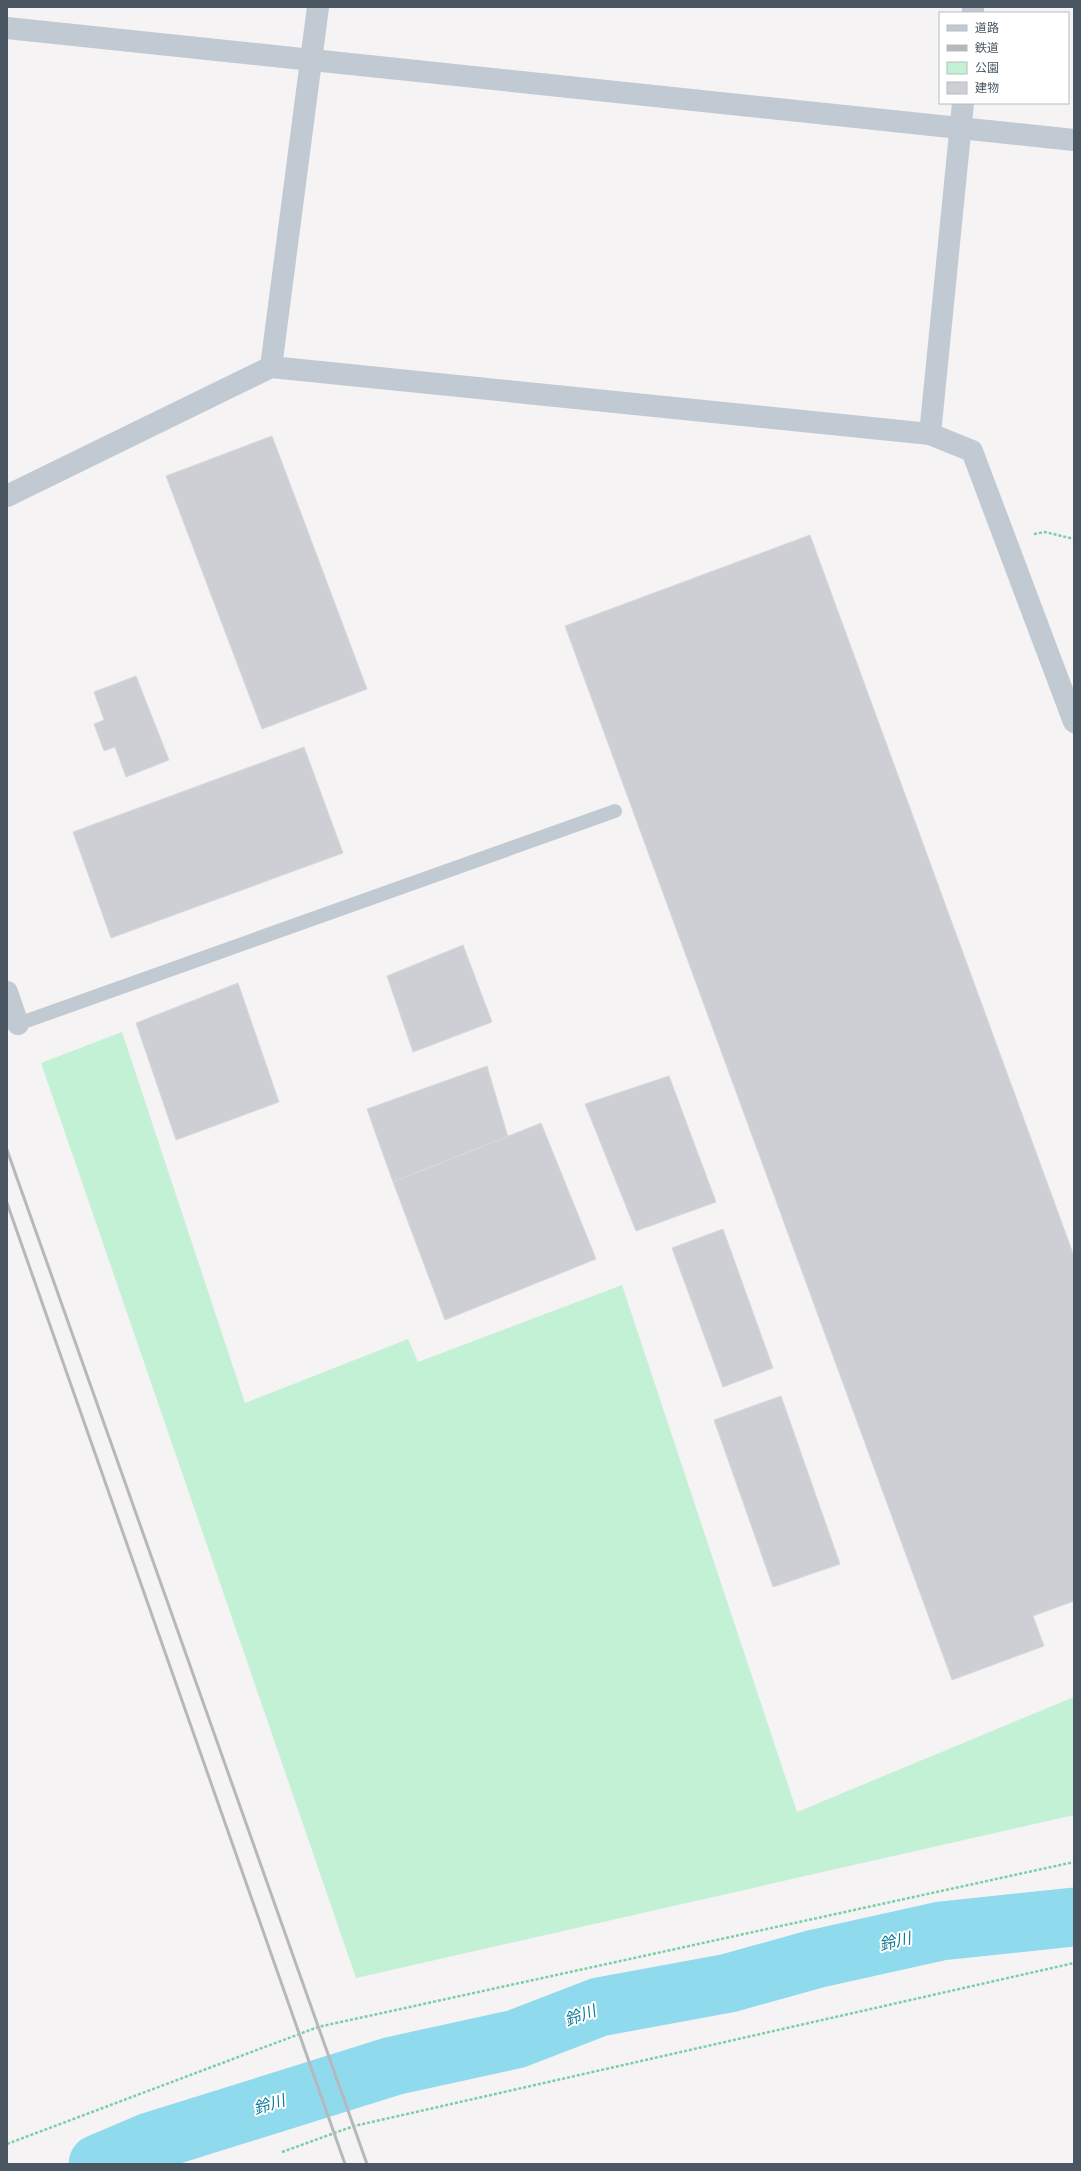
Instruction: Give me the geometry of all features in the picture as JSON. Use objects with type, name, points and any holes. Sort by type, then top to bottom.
[{"type":"street","points":[[271,367],[313,59],[318,7]]},
{"type":"street","points":[[7,28],[1074,140]]},
{"type":"street","points":[[930,434],[963,104]]},
{"type":"street","points":[[7,496],[271,367],[930,434],[972,451],[1074,722]]},
{"type":"street","points":[[7,992],[18,1024]]},
{"type":"lane","points":[[18,1024],[615,810]]},
{"type":"path","points":[[1006,541],[1045,532],[1074,539]]},
{"type":"path","points":[[7,2144],[318,2027],[1074,1862]]},
{"type":"path","points":[[282,2152],[354,2126],[1074,1963]]},
{"type":"green space","points":[[122,1032],[245,1403],[408,1339],[418,1362],[622,1285],[797,1812],[1074,1697],[1074,1815],[356,1978],[41,1063]]},
{"type":"building","points":[[272,436],[367,689],[262,729],[166,476]]},
{"type":"building","points":[[810,535],[1074,1256],[1074,1601],[1033,1616],[1044,1646],[952,1680],[565,626]]},
{"type":"building","points":[[136,676],[169,760],[126,777],[115,747],[104,751],[94,724],[104,720],[94,692]]},
{"type":"building","points":[[304,747],[343,853],[111,938],[73,832]]},
{"type":"building","points":[[463,945],[492,1022],[413,1052],[387,976]]},
{"type":"building","points":[[238,983],[279,1102],[176,1140],[136,1023]]},
{"type":"building","points":[[487,1066],[508,1137],[393,1182],[367,1109]]},
{"type":"building","points":[[669,1076],[716,1202],[636,1231],[585,1104]]},
{"type":"building","points":[[541,1123],[596,1259],[445,1320],[393,1182]]},
{"type":"building","points":[[723,1229],[773,1368],[723,1387],[672,1248]]},
{"type":"building","points":[[781,1396],[840,1564],[773,1587],[714,1420]]},
{"type":"waterway","name":"鈴川","points":[[98,2164],[150,2142],[393,2066],[516,2039],[599,2007],[729,1983],[815,1959],[941,1931],[1074,1917]]},
{"type":"railway","points":[[7,1150],[367,2164]]},
{"type":"railway","points":[[7,1203],[345,2164]]}]
